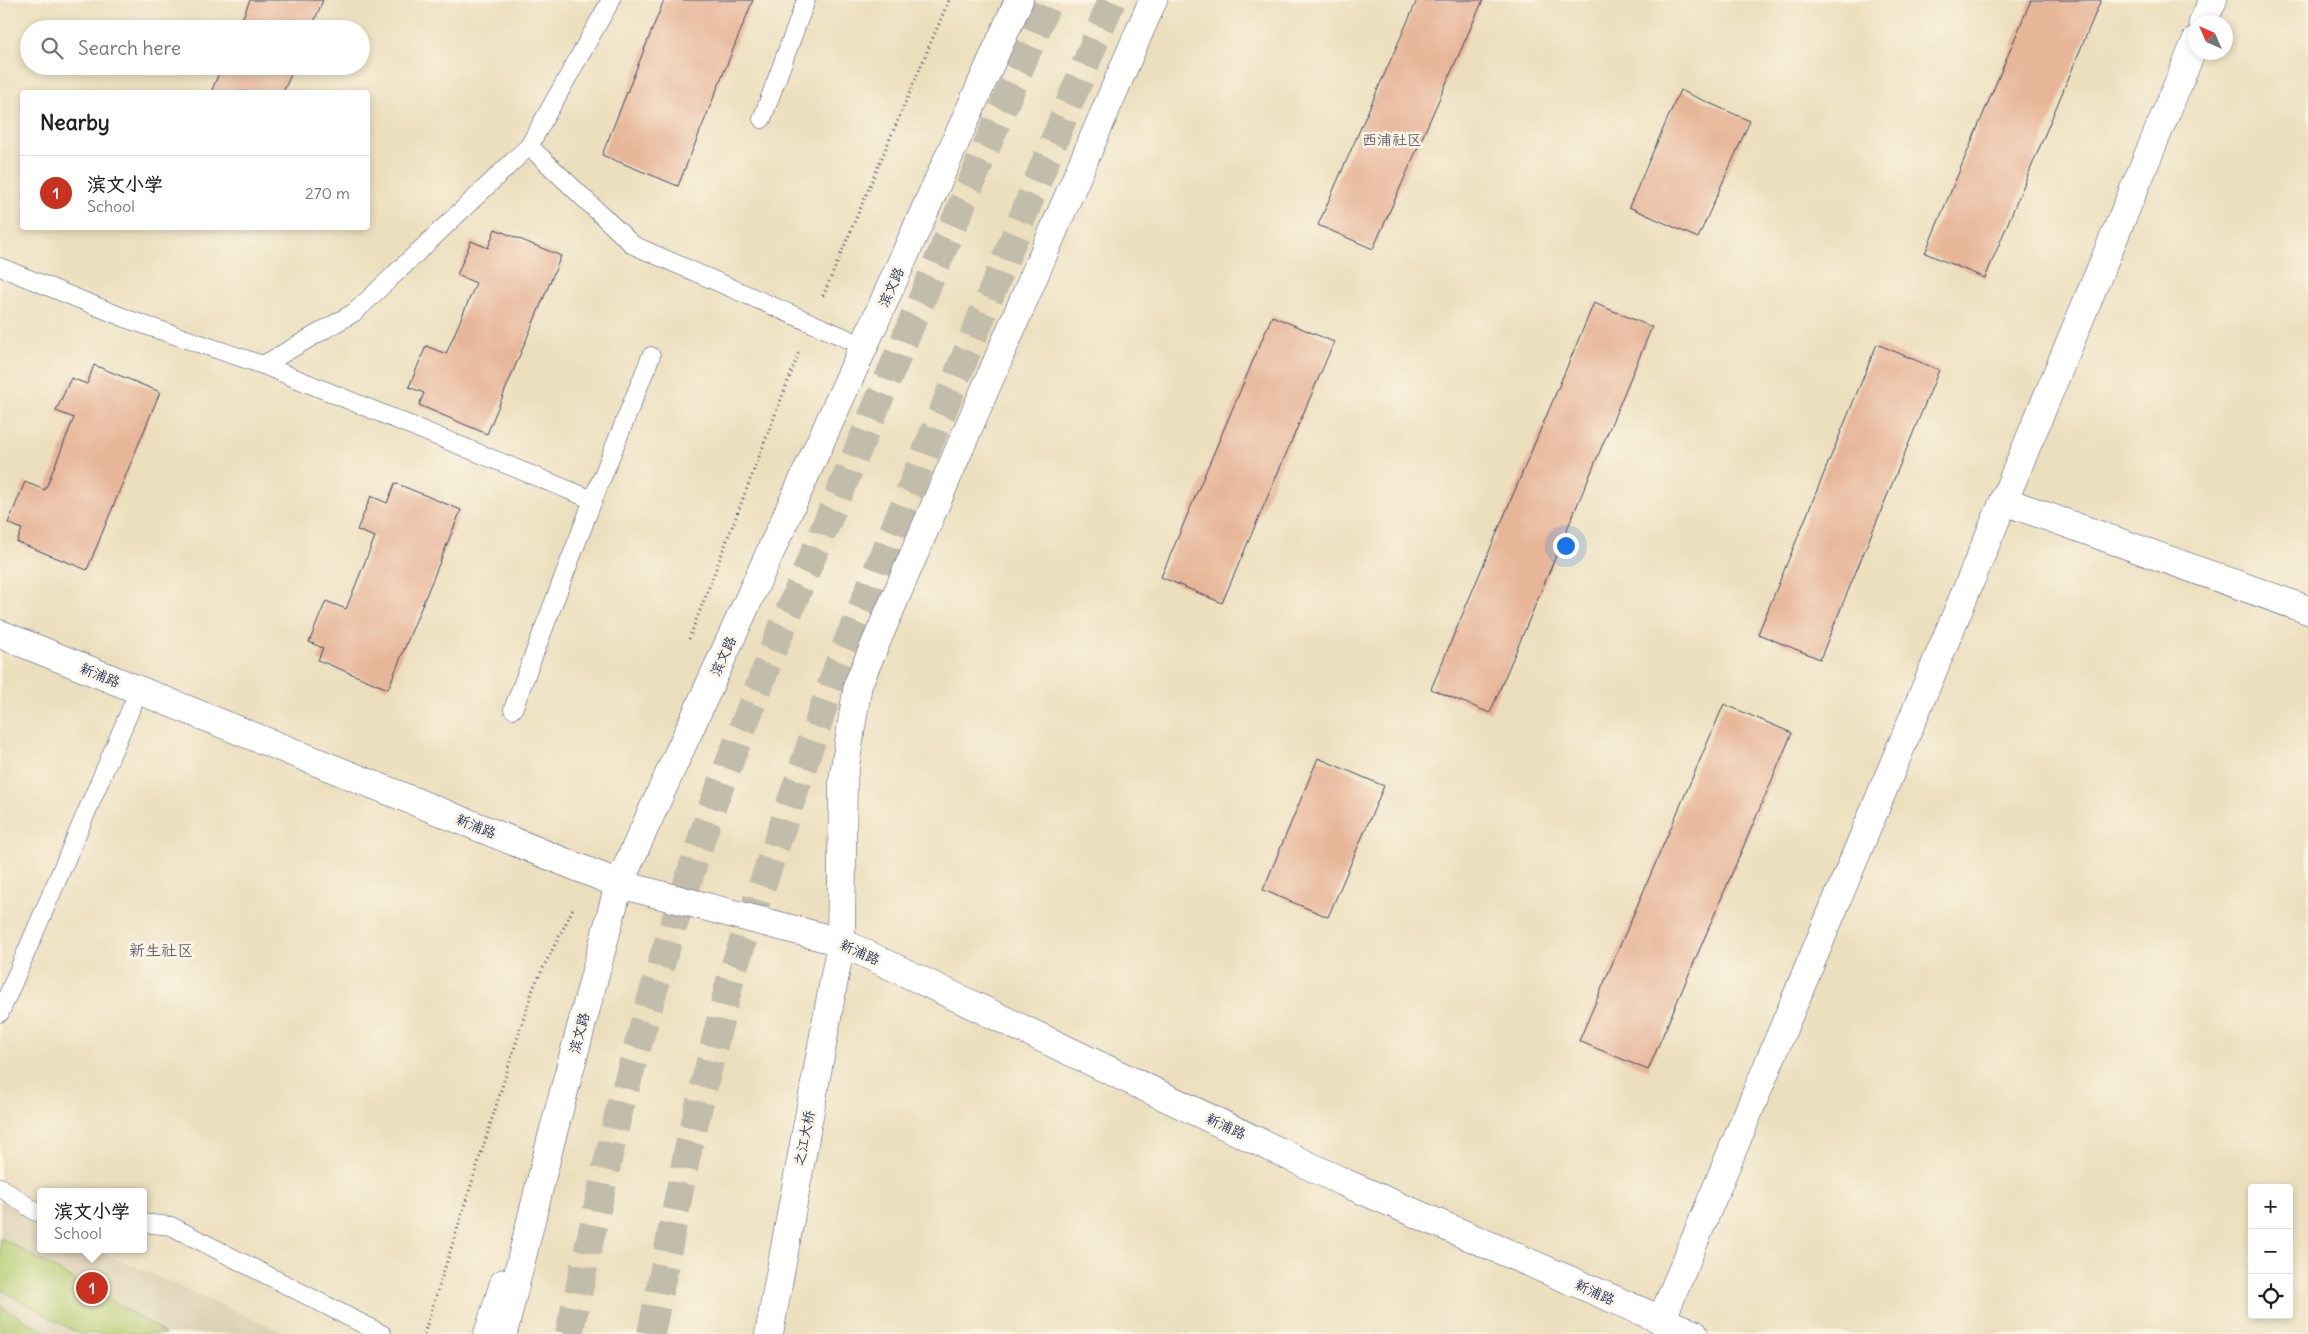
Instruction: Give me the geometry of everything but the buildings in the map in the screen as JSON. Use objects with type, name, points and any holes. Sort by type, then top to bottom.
[{"type":"street","name":"滨文路","points":[[488,1334],[550,1144],[619,884],[1019,0]]},
{"type":"street","points":[[840,942],[843,780],[858,684],[1153,0]]},
{"type":"street","points":[[2206,15],[2213,0]]},
{"type":"street","points":[[1661,1321],[2188,60]]},
{"type":"street","points":[[2004,501],[2308,610]]},
{"type":"street","name":"新浦路","points":[[0,634],[619,884],[840,942],[1343,1182],[1694,1334]]},
{"type":"street","name":"之江大桥","points":[[769,1334],[840,942]]},
{"type":"street","points":[[503,1334],[550,1144]]},
{"type":"street","points":[[784,1334],[790,1211]]},
{"type":"lane","points":[[762,119],[806,0]]},
{"type":"lane","points":[[263,365],[355,312],[529,146],[607,1]]},
{"type":"lane","points":[[529,146],[633,245],[864,346]]},
{"type":"lane","points":[[0,267],[130,320],[263,365],[593,500]]},
{"type":"lane","points":[[513,709],[593,500],[651,356]]},
{"type":"lane","points":[[0,1012],[140,690]]},
{"type":"lane","points":[[0,1187],[37,1212]]},
{"type":"lane","points":[[147,1223],[171,1226],[382,1334]]},
{"type":"shaded area","points":[[0,1201],[37,1220],[37,1253],[104,1253],[287,1334],[0,1334]]},
{"type":"green space","points":[[0,1237],[153,1325],[165,1334],[79,1334],[0,1289]]},
{"type":"green space","points":[[0,1306],[50,1334],[0,1334]]},
{"type":"tunnel","points":[[569,1334],[619,1111],[662,961],[712,807],[779,635],[1049,0]]},
{"type":"tunnel","points":[[651,1334],[687,1154],[732,973],[838,665],[1112,0]]},
{"type":"place","name":"滨文小学","points":[[92,1288]]},
{"type":"district","name":"西浦社区","points":[[1392,140]]},
{"type":"district","name":"新生社区","points":[[161,950]]}]
